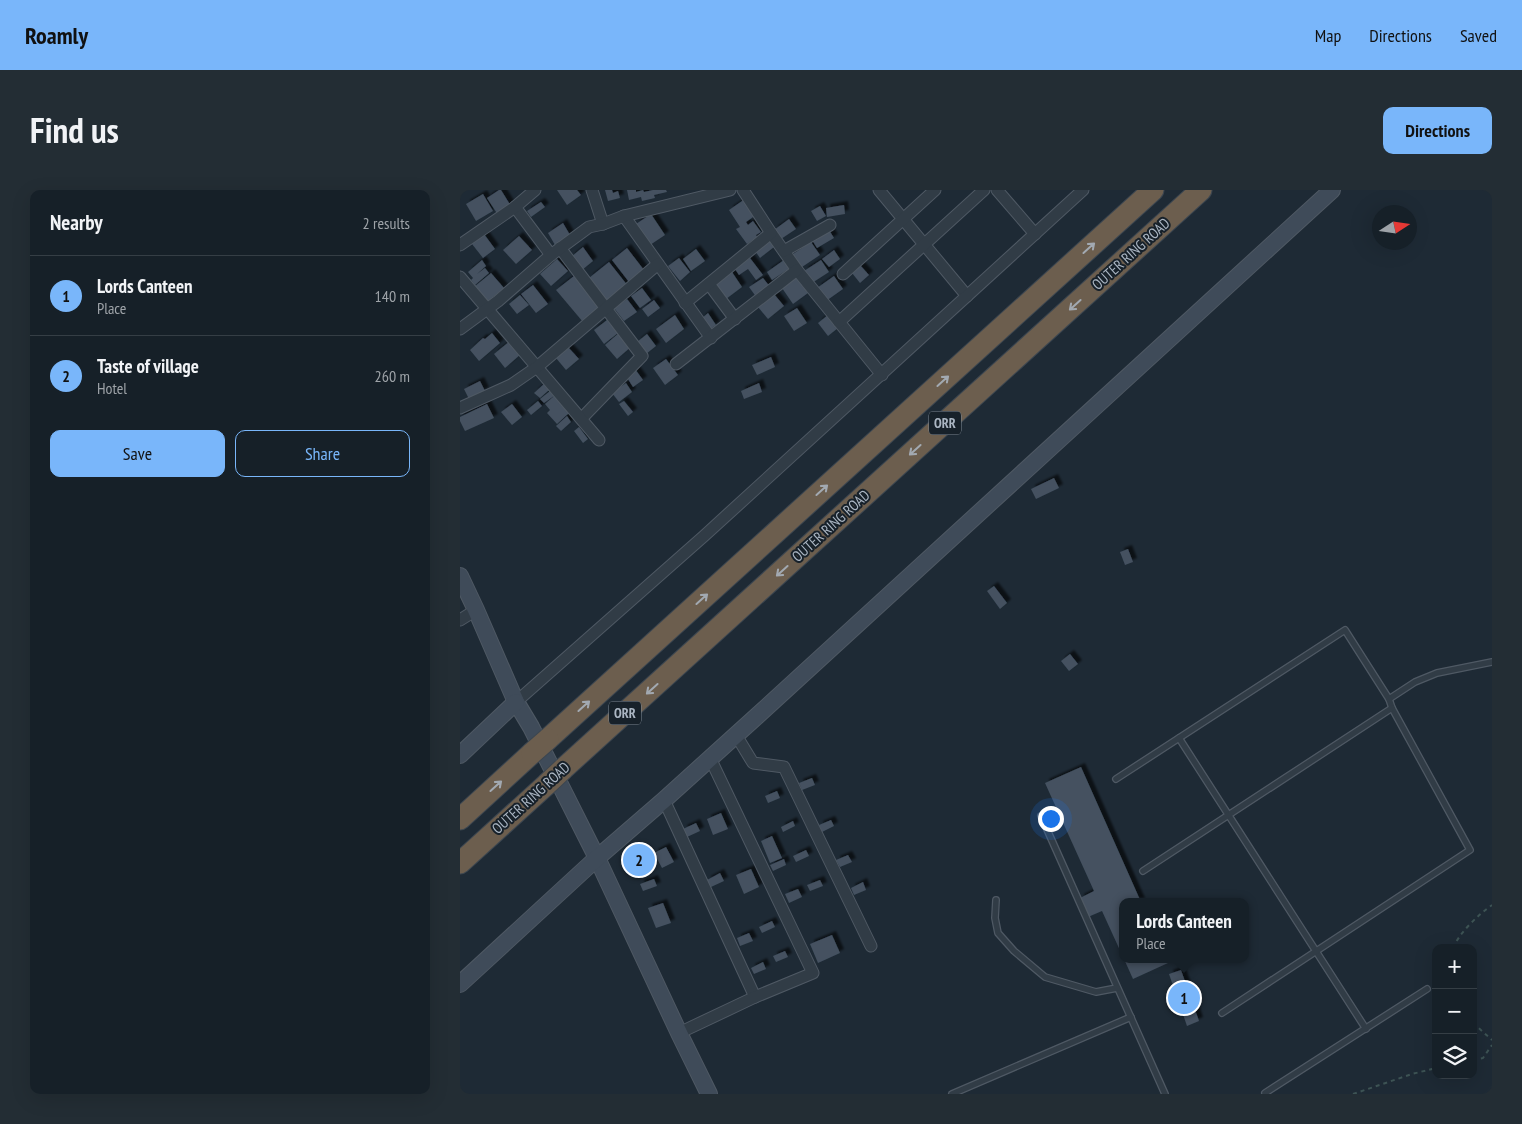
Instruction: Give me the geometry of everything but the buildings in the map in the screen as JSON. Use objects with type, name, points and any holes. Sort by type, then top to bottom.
[{"type":"highway","name":"ORR","points":[[460,819],[1153,190]]},
{"type":"highway","name":"OUTER RING ROAD","points":[[460,863],[1201,190]]},
{"type":"main road","points":[[460,984],[1332,190]]},
{"type":"main road","points":[[460,576],[516,702],[535,735],[597,858],[709,1094]]},
{"type":"main road","points":[[460,755],[516,702]]},
{"type":"street","points":[[460,245],[515,207],[535,190]]},
{"type":"street","points":[[592,190],[603,224]]},
{"type":"street","points":[[460,329],[487,309],[556,251],[589,227],[624,216],[730,190]]},
{"type":"street","points":[[743,190],[770,233],[882,375]]},
{"type":"street","points":[[879,190],[967,296]]},
{"type":"street","points":[[843,274],[935,190]]},
{"type":"street","points":[[839,322],[984,190]]},
{"type":"street","points":[[997,190],[1035,234]]},
{"type":"street","points":[[516,702],[704,536],[1083,190]]},
{"type":"street","points":[[515,207],[607,308],[642,356],[582,418]]},
{"type":"street","points":[[624,216],[711,338]]},
{"type":"street","points":[[784,251],[830,225]]},
{"type":"street","points":[[686,303],[770,233]]},
{"type":"street","points":[[460,408],[511,385],[537,367],[658,264]]},
{"type":"street","points":[[676,364],[798,270]]},
{"type":"street","points":[[460,277],[599,440]]},
{"type":"street","points":[[709,284],[735,319]]},
{"type":"street","points":[[460,620],[476,610]]},
{"type":"street","points":[[736,734],[754,763],[784,767],[871,946]]},
{"type":"street","points":[[679,1032],[813,973],[710,758]]},
{"type":"street","points":[[664,800],[755,997]]},
{"type":"lane","points":[[1116,779],[1345,630],[1389,699],[1392,708],[1470,850],[1222,1013]]},
{"type":"lane","points":[[1389,699],[1415,682],[1438,673],[1492,662]]},
{"type":"lane","points":[[1143,870],[1392,708]]},
{"type":"lane","points":[[1179,738],[1366,1029]]},
{"type":"lane","points":[[1041,816],[1165,1094]]},
{"type":"lane","points":[[996,900],[995,918],[998,933],[1014,951],[1045,976],[1096,992],[1117,988]]},
{"type":"lane","points":[[1265,1093],[1427,989]]},
{"type":"lane","points":[[952,1094],[1131,1016]]},
{"type":"path","points":[[1455,944],[1480,914],[1492,904]]},
{"type":"path","points":[[1477,1027],[1492,1040]]},
{"type":"path","points":[[1477,1059],[1482,1058],[1492,1045]]},
{"type":"path","points":[[1353,1094],[1432,1069]]},
{"type":"place","name":"Taste of village","points":[[639,860]]},
{"type":"place","name":"Lords Canteen","points":[[1184,998]]}]
